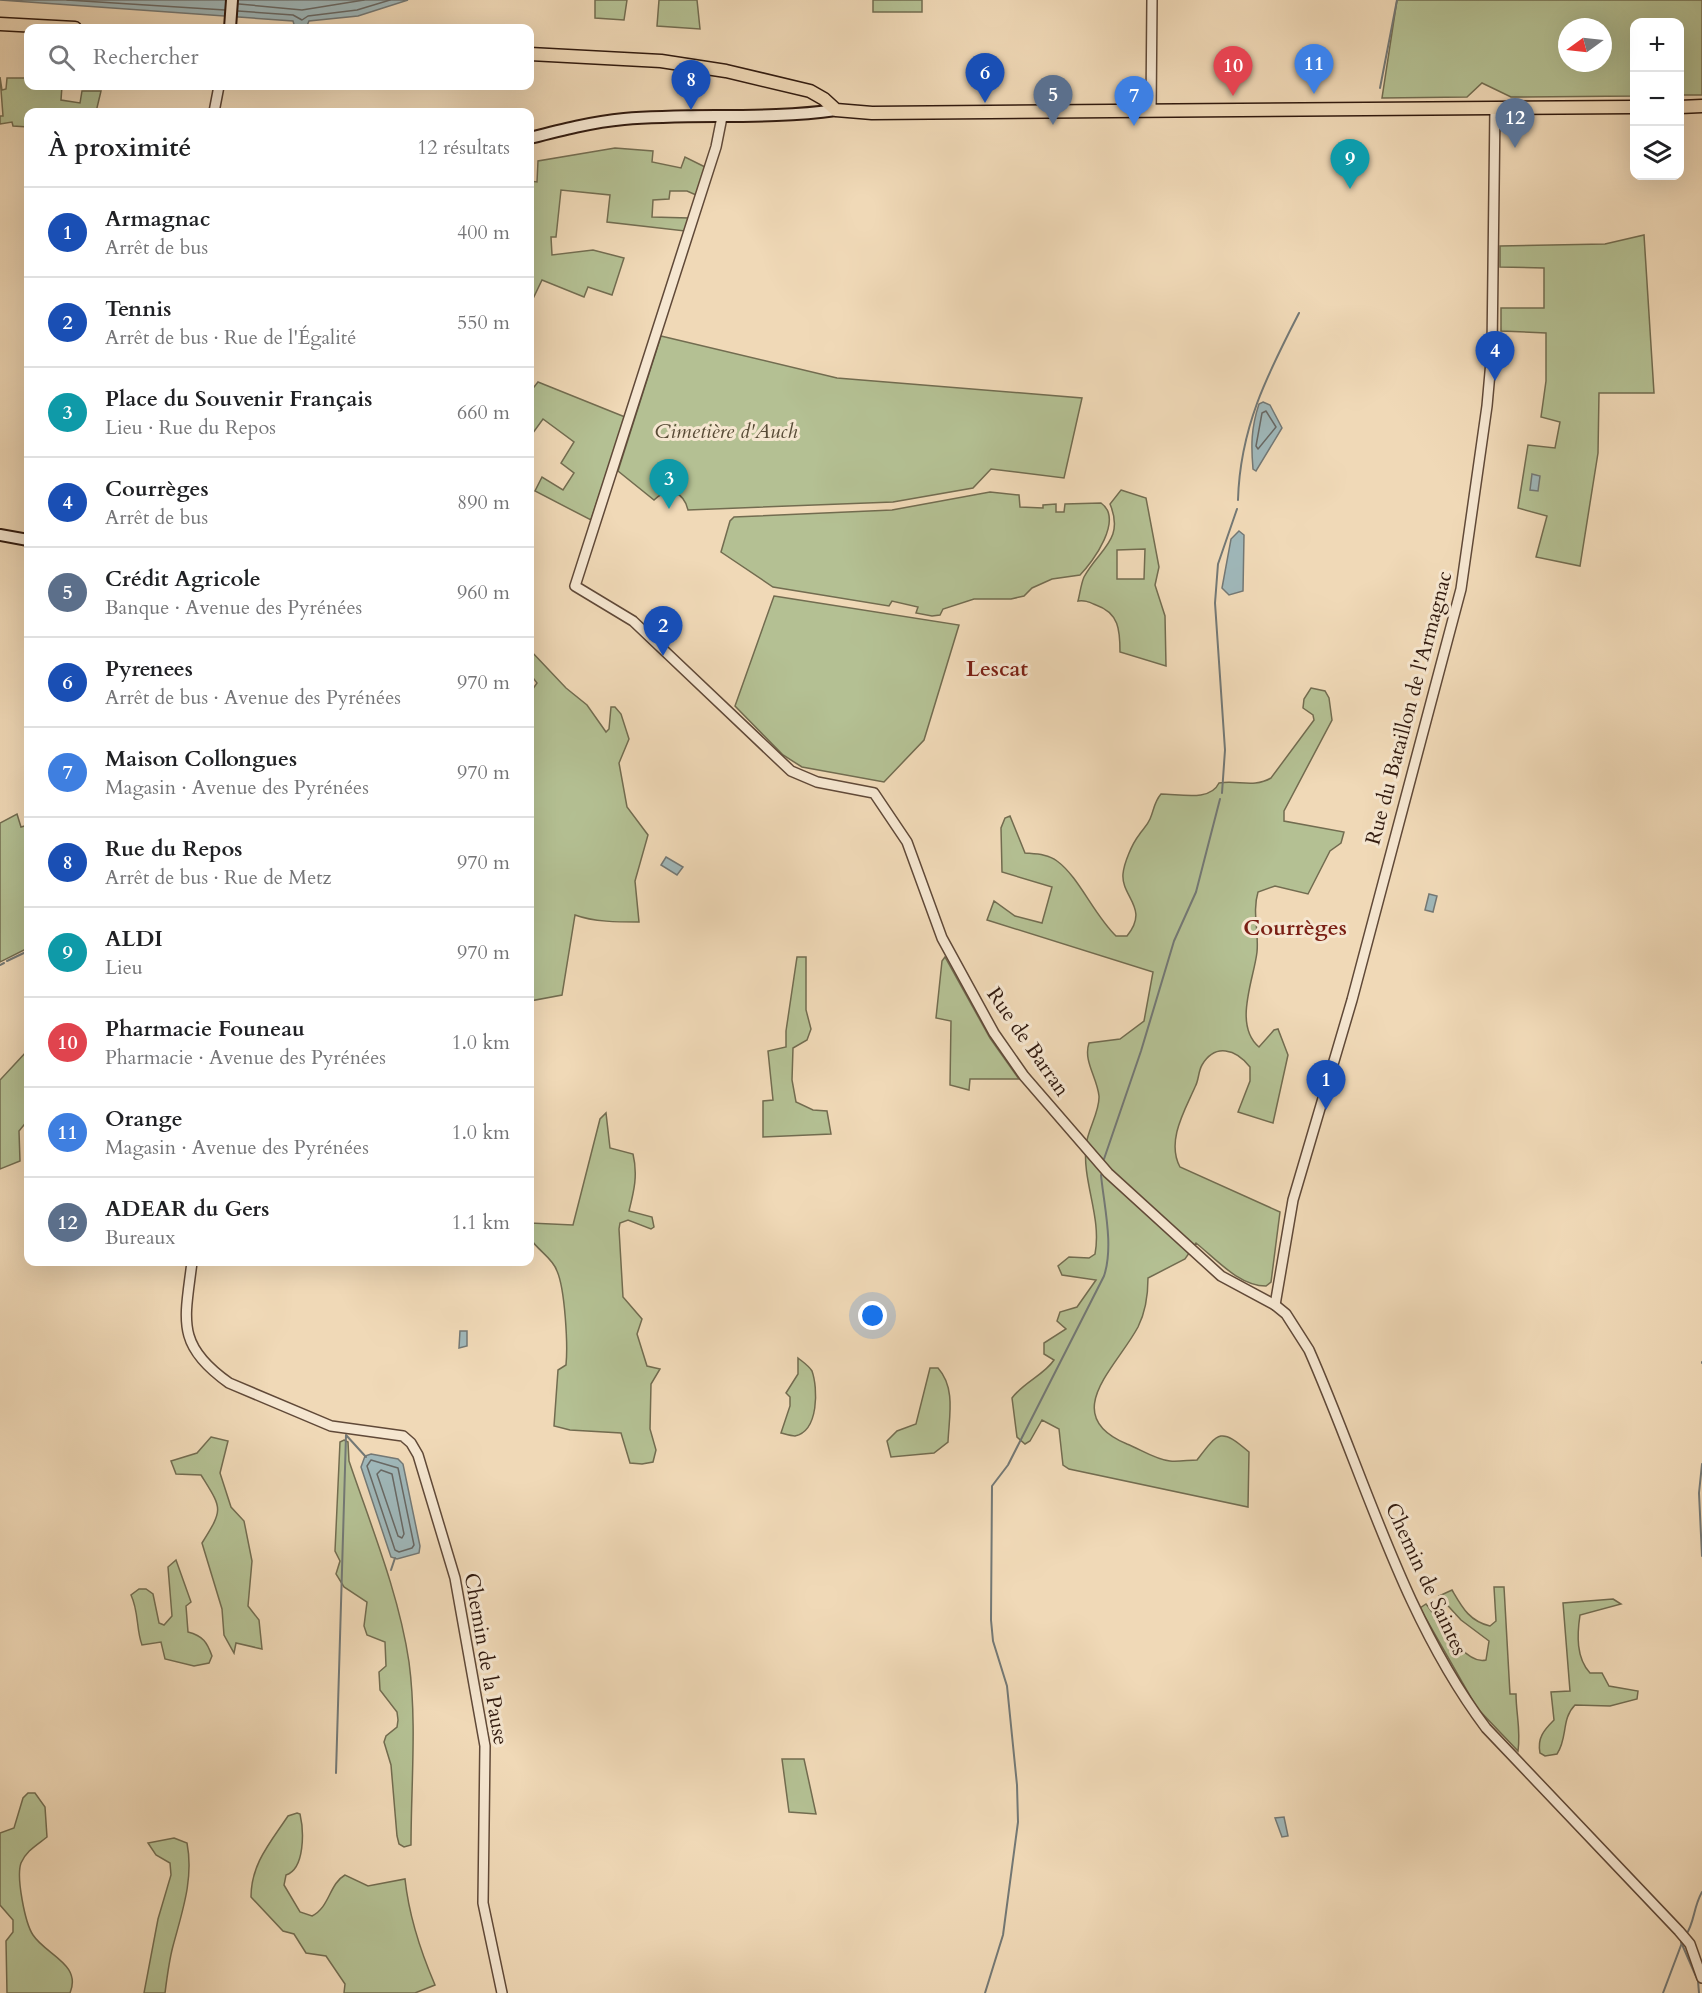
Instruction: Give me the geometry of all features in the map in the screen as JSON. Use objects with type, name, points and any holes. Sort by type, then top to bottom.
[{"type":"main road","points":[[231,24],[232,0]]},
{"type":"main road","points":[[0,24],[24,25]]},
{"type":"main road","points":[[534,54],[661,61],[726,71],[810,91],[824,99],[836,110]]},
{"type":"main road","points":[[1684,106],[1702,106]]},
{"type":"main road","points":[[534,137],[580,126],[626,119],[810,114],[836,110],[872,113],[1630,107]]},
{"type":"main road","points":[[0,535],[24,539]]},
{"type":"street","points":[[1151,111],[1152,0]]},
{"type":"street","points":[[215,108],[218,90]]},
{"type":"street","name":"Rue du Bataillon de l'Armagnac","points":[[1275,1305],[1293,1200],[1352,1000],[1461,589],[1492,350],[1495,108]]},
{"type":"street","name":"Rue de Barran","points":[[722,117],[716,147],[575,586],[633,621],[779,762],[804,779],[874,793],[907,842],[942,938],[994,1033],[1024,1076],[1108,1173],[1198,1257],[1246,1292],[1275,1305]]},
{"type":"street","name":"Chemin de la Pause","points":[[192,1266],[187,1306],[188,1339],[199,1358],[216,1374],[229,1383],[319,1422],[403,1436],[411,1443],[432,1498],[455,1578],[485,1746],[483,1903],[502,1993]]},
{"type":"street","name":"Chemin de Saintes","points":[[1275,1305],[1286,1314],[1309,1350],[1430,1642],[1469,1705],[1486,1728],[1679,1931],[1690,1944],[1702,1978]]},
{"type":"green space","points":[[595,0],[627,0],[624,20],[595,18]]},
{"type":"green space","points":[[659,0],[697,0],[700,29],[657,26]]},
{"type":"green space","points":[[873,0],[922,0],[922,12],[873,12]]},
{"type":"green space","points":[[1397,0],[1702,0],[1702,95],[1684,95],[1684,18],[1630,18],[1630,96],[1511,97],[1482,83],[1467,97],[1382,98]]},
{"type":"green space","points":[[0,77],[2,90],[6,89],[7,78],[24,78],[24,90],[62,90],[61,100],[80,103],[82,91],[101,91],[97,108],[24,108],[24,127],[13,126],[12,122],[0,124],[0,116],[3,116]]},
{"type":"green space","points":[[615,148],[653,151],[652,162],[681,168],[685,157],[705,167],[696,195],[687,191],[670,191],[669,199],[653,200],[652,217],[689,218],[685,231],[607,222],[610,195],[561,190],[556,237],[551,237],[552,255],[593,250],[624,258],[612,295],[588,287],[584,297],[542,280],[534,297],[534,182],[537,182],[538,161]]},
{"type":"green space","points":[[1644,235],[1654,393],[1599,393],[1598,453],[1580,566],[1536,557],[1547,516],[1518,508],[1528,445],[1555,448],[1560,422],[1541,417],[1546,381],[1546,333],[1501,331],[1501,308],[1544,308],[1544,268],[1500,267],[1500,246],[1605,244]]},
{"type":"green space","name":"Cimetière d'Auch","points":[[661,336],[837,378],[1082,398],[1064,478],[991,469],[973,488],[893,502],[688,510],[683,499],[675,493],[665,493],[654,500],[618,471]]},
{"type":"green space","points":[[538,382],[625,417],[591,520],[535,491],[542,477],[563,490],[574,473],[561,463],[574,442],[543,419],[534,431],[534,387]]},
{"type":"green space","points":[[1121,490],[1146,498],[1159,567],[1155,585],[1165,616],[1166,666],[1120,652],[1117,623],[1114,618],[1104,608],[1087,601],[1078,601],[1084,577],[1112,536],[1114,516],[1110,504]],"holes":[[[1145,549],[1144,579],[1117,579],[1117,550]]]},
{"type":"green space","points":[[990,492],[1019,495],[1020,507],[1043,508],[1043,505],[1056,504],[1056,512],[1064,512],[1065,504],[1101,503],[1107,510],[1109,519],[1104,540],[1092,561],[1080,575],[1052,579],[1032,588],[1024,596],[1011,599],[974,599],[943,609],[940,615],[932,616],[916,613],[918,607],[892,601],[889,606],[773,587],[721,552],[730,521],[734,517],[892,510]]},
{"type":"green space","points":[[774,596],[959,625],[924,740],[884,782],[802,767],[783,755],[735,706]]},
{"type":"green space","points":[[534,654],[566,688],[587,705],[606,732],[609,729],[611,707],[615,707],[621,714],[629,739],[619,763],[627,807],[648,835],[635,881],[639,922],[615,922],[575,915],[562,995],[534,1000],[534,687],[537,683],[534,679]]},
{"type":"green space","points":[[1311,688],[1325,691],[1329,698],[1332,720],[1284,811],[1284,821],[1344,832],[1341,843],[1330,851],[1308,894],[1275,886],[1258,892],[1256,899],[1257,952],[1247,1001],[1247,1027],[1251,1038],[1259,1047],[1274,1030],[1278,1029],[1288,1055],[1273,1123],[1238,1112],[1250,1081],[1250,1067],[1238,1056],[1219,1051],[1207,1058],[1201,1068],[1178,1126],[1175,1147],[1180,1167],[1280,1212],[1271,1282],[1266,1286],[1246,1282],[1228,1271],[1196,1243],[1185,1259],[1148,1278],[1148,1291],[1141,1321],[1098,1390],[1094,1405],[1097,1419],[1107,1432],[1127,1444],[1165,1460],[1197,1460],[1216,1438],[1226,1436],[1232,1439],[1249,1452],[1248,1507],[1069,1469],[1063,1465],[1059,1429],[1042,1420],[1030,1441],[1025,1444],[1017,1437],[1012,1398],[1054,1360],[1044,1354],[1044,1343],[1066,1329],[1057,1321],[1060,1312],[1077,1307],[1096,1280],[1062,1275],[1058,1266],[1069,1257],[1089,1258],[1095,1254],[1096,1227],[1087,1172],[1086,1145],[1098,1108],[1099,1096],[1089,1063],[1089,1043],[1120,1039],[1144,1021],[1153,972],[987,920],[994,901],[1015,916],[1042,923],[1052,887],[1002,872],[1001,828],[1005,818],[1010,816],[1025,853],[1046,856],[1057,861],[1065,868],[1116,936],[1127,936],[1136,918],[1123,874],[1131,848],[1149,821],[1155,803],[1161,794],[1202,795],[1215,789],[1219,783],[1258,783],[1271,778],[1314,720],[1313,715],[1303,708],[1304,699]]},
{"type":"green space","points":[[17,814],[21,827],[24,826],[24,950],[0,962],[0,823]]},
{"type":"green space","points":[[797,957],[806,957],[806,1010],[811,1029],[807,1040],[793,1048],[792,1080],[796,1102],[813,1110],[827,1111],[831,1134],[763,1137],[763,1101],[773,1100],[768,1051],[786,1047],[786,1031]]},
{"type":"green space","points":[[945,957],[990,1038],[1019,1079],[970,1079],[969,1090],[950,1085],[951,1021],[936,1018],[942,961]]},
{"type":"green space","points":[[24,1054],[24,1125],[19,1131],[20,1161],[0,1169],[0,1080]]},
{"type":"green space","points":[[606,1113],[610,1148],[633,1154],[635,1176],[629,1211],[652,1217],[654,1227],[651,1229],[628,1220],[620,1223],[619,1229],[623,1297],[642,1319],[637,1334],[647,1366],[660,1369],[651,1384],[650,1429],[656,1450],[653,1462],[642,1464],[630,1463],[621,1433],[570,1430],[554,1426],[558,1370],[566,1365],[567,1356],[564,1303],[555,1266],[534,1243],[534,1223],[573,1225],[600,1119]]},
{"type":"green space","points":[[798,1358],[812,1371],[816,1398],[813,1418],[809,1426],[795,1436],[781,1433],[790,1406],[790,1397],[786,1393],[798,1374]]},
{"type":"green space","points":[[930,1368],[938,1368],[947,1384],[950,1403],[948,1442],[934,1453],[891,1457],[887,1441],[897,1431],[916,1424]]},
{"type":"green space","points":[[211,1437],[228,1441],[220,1473],[231,1507],[244,1521],[252,1561],[248,1606],[259,1620],[262,1649],[236,1643],[234,1653],[224,1635],[222,1609],[202,1543],[217,1515],[216,1502],[201,1475],[176,1474],[171,1461],[197,1453]]},
{"type":"green space","points":[[344,1440],[348,1442],[349,1461],[391,1586],[409,1662],[413,1730],[411,1845],[404,1847],[399,1844],[397,1836],[391,1765],[384,1742],[386,1736],[397,1727],[398,1720],[397,1712],[380,1690],[379,1672],[386,1666],[385,1642],[367,1635],[364,1626],[367,1602],[344,1587],[336,1574],[340,1561],[335,1551],[340,1442]]},
{"type":"green space","points":[[176,1560],[191,1602],[186,1606],[188,1632],[197,1635],[206,1643],[212,1656],[209,1663],[194,1666],[165,1659],[161,1642],[142,1645],[131,1595],[139,1589],[146,1589],[153,1594],[159,1623],[164,1625],[172,1616],[168,1567]]},
{"type":"green space","points":[[1494,1587],[1504,1587],[1510,1694],[1516,1694],[1518,1751],[1477,1708],[1420,1608],[1426,1604],[1453,1640],[1469,1656],[1478,1660],[1486,1660],[1489,1641],[1461,1620],[1439,1596],[1452,1590],[1471,1617],[1490,1626],[1496,1621]]},
{"type":"green space","points":[[1613,1599],[1621,1604],[1580,1615],[1578,1638],[1580,1653],[1590,1673],[1602,1673],[1609,1686],[1638,1691],[1637,1699],[1610,1706],[1575,1705],[1568,1716],[1557,1754],[1545,1756],[1540,1753],[1540,1739],[1554,1720],[1551,1692],[1570,1691],[1563,1603]]},
{"type":"green space","points":[[782,1759],[804,1759],[816,1814],[789,1812]]},
{"type":"green space","points":[[28,1793],[35,1793],[45,1807],[47,1837],[29,1852],[21,1863],[20,1889],[24,1911],[33,1935],[67,1967],[72,1983],[70,1993],[7,1993],[6,1941],[13,1932],[13,1920],[0,1905],[0,1833],[14,1828],[23,1798]]},
{"type":"green space","points":[[300,1814],[301,1821],[302,1849],[297,1865],[286,1875],[284,1885],[300,1912],[312,1916],[318,1912],[336,1884],[345,1875],[368,1886],[405,1879],[416,1933],[435,1985],[415,1993],[344,1993],[345,1984],[326,1956],[306,1953],[294,1934],[283,1931],[251,1897],[254,1874],[263,1854],[288,1816]]},
{"type":"green space","points":[[174,1838],[187,1843],[189,1870],[186,1895],[170,1957],[165,1993],[144,1993],[158,1919],[171,1875],[170,1863],[156,1855],[148,1843]]},
{"type":"water","points":[[0,0],[408,0],[358,16],[309,21],[308,24],[294,24],[293,21]]},
{"type":"water","points":[[1263,402],[1270,405],[1282,428],[1256,471],[1253,469],[1252,437],[1259,404]]},
{"type":"water","points":[[1532,474],[1540,476],[1538,491],[1530,490]]},
{"type":"water","points":[[1239,531],[1244,535],[1243,591],[1229,595],[1222,588],[1231,539]]},
{"type":"water","points":[[666,857],[683,867],[677,875],[661,865]]},
{"type":"water","points":[[1429,894],[1437,896],[1433,912],[1425,910]]},
{"type":"water","points":[[460,1331],[467,1331],[467,1346],[459,1348]]},
{"type":"water","points":[[371,1454],[398,1459],[403,1464],[420,1546],[419,1553],[397,1559],[391,1557],[361,1467],[365,1456]]},
{"type":"water","points":[[1284,1817],[1288,1836],[1282,1837],[1275,1818]]},
{"type":"waterway","points":[[1380,88],[1397,0]]},
{"type":"waterway","points":[[1238,500],[1244,449],[1257,403],[1276,358],[1299,313]]},
{"type":"waterway","points":[[1222,793],[1225,750],[1215,603],[1218,564],[1237,509]]},
{"type":"waterway","points":[[1104,1159],[1141,1051],[1174,941],[1196,892],[1220,799]]},
{"type":"waterway","points":[[7,961],[24,953]]},
{"type":"waterway","points":[[0,965],[4,963]]},
{"type":"waterway","points":[[985,1993],[1003,1935],[1018,1822],[1017,1785],[1007,1686],[993,1641],[991,1620],[992,1486],[1008,1465],[1104,1276],[1108,1239],[1101,1175]]},
{"type":"waterway","points":[[336,1773],[346,1435],[366,1457]]},
{"type":"waterway","points":[[1702,1464],[1699,1493],[1702,1556]]},
{"type":"waterway","points":[[391,1570],[395,1558]]},
{"type":"waterway","points":[[1686,1935],[1702,1892]]},
{"type":"waterway","points":[[1663,1993],[1683,1940]]},
{"type":"waterway","points":[[1681,1942],[1698,1981],[1699,1993]]},
{"type":"place","name":"Orange","points":[[1314,94]]},
{"type":"place","name":"Pharmacie Founeau","points":[[1233,96]]},
{"type":"place","name":"Pyrenees","points":[[985,103]]},
{"type":"place","name":"Rue du Repos","points":[[691,110]]},
{"type":"place","name":"Crédit Agricole","points":[[1053,125]]},
{"type":"place","name":"Maison Collongues","points":[[1134,126]]},
{"type":"place","name":"ADEAR du Gers","points":[[1515,148]]},
{"type":"place","name":"ALDI","points":[[1350,189]]},
{"type":"place","name":"Courrèges","points":[[1495,381]]},
{"type":"place","name":"Place du Souvenir Français","points":[[669,509]]},
{"type":"place","name":"Tennis","points":[[663,656]]},
{"type":"place","name":"Armagnac","points":[[1326,1110]]},
{"type":"district","name":"Lescat","points":[[997,669]]},
{"type":"district","name":"Courrèges","points":[[1295,928]]}]
